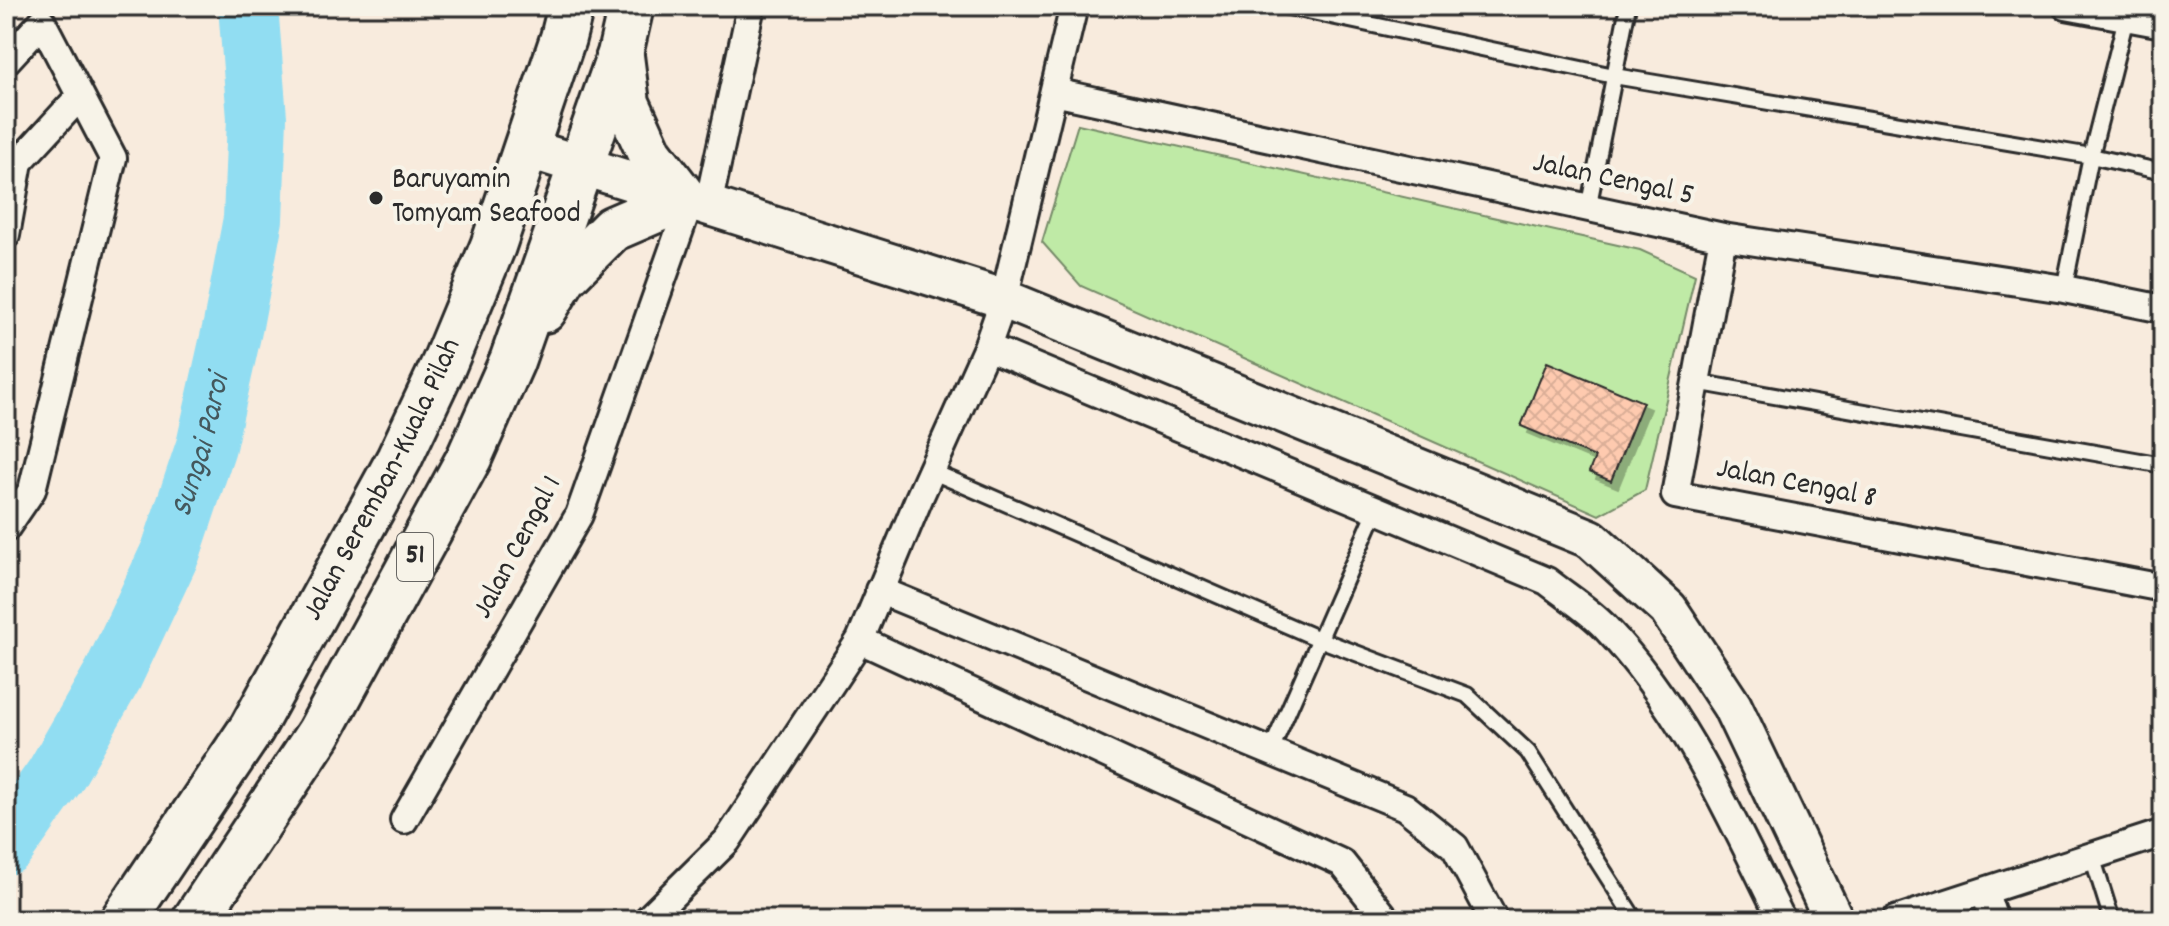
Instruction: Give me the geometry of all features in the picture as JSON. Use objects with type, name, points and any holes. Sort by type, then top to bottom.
[{"type":"highway","name":"Jalan Seremban-Kuala Pilah","points":[[123,920],[252,728],[399,459],[444,364],[487,261],[571,6]]},
{"type":"highway","name":"Jalan Seremban-Kuala Pilah","points":[[195,920],[319,733],[469,458],[512,361],[620,54],[631,6]]},
{"type":"highway","points":[[512,361],[564,277],[612,229],[694,202],[650,154],[627,103],[620,54]]},
{"type":"street","name":"Jalan Cengal 1","points":[[404,820],[579,515],[694,202],[751,6]]},
{"type":"street","points":[[647,920],[727,841],[860,640],[879,590],[987,347],[1004,299],[1074,6]]},
{"type":"street","points":[[2066,6],[2128,12],[2163,24]]},
{"type":"street","points":[[6,61],[42,22],[113,158],[32,490],[6,528]]},
{"type":"street","name":"Jalan Cengal 5","points":[[1054,92],[1723,237],[2064,289],[2163,309]]},
{"type":"street","points":[[6,235],[19,162],[80,96]]},
{"type":"street","points":[[526,148],[1004,299],[1591,539],[1668,609],[1732,706],[1834,920]]},
{"type":"street","name":"Jalan Cengal 8","points":[[1723,237],[1675,495],[2163,588]]},
{"type":"street","points":[[987,347],[1547,581],[1604,625],[1655,687],[1703,761],[1782,920]]},
{"type":"street","points":[[879,590],[1405,807],[1455,847],[1494,920]]},
{"type":"street","points":[[860,640],[1342,863],[1387,920]]},
{"type":"street","points":[[1895,920],[2163,833]]},
{"type":"street","points":[[1985,893],[1994,920]]},
{"type":"lane","points":[[1284,6],[1614,76],[2091,156],[2163,172]]},
{"type":"lane","points":[[1588,209],[1628,6]]},
{"type":"lane","points":[[2064,289],[2091,156],[2128,12]]},
{"type":"lane","points":[[1696,382],[2163,465]]},
{"type":"lane","points":[[931,471],[1319,639],[1467,695],[1528,752],[1635,920]]},
{"type":"lane","points":[[1271,750],[1377,508]]},
{"type":"lane","points":[[2092,856],[2112,920]]},
{"type":"green space","points":[[1078,124],[1640,250],[1695,275],[1645,490],[1599,515],[1081,286],[1042,242]]},
{"type":"building","points":[[1547,362],[1643,402],[1611,481],[1589,472],[1595,457],[1521,426]]},
{"type":"waterway","name":"Sungai Paroi","points":[[6,845],[55,776],[113,675],[171,551],[206,446],[253,219],[257,118],[248,6]]},
{"type":"place","name":"Baruyamin Tomyam Seafood","points":[[376,198]]}]
